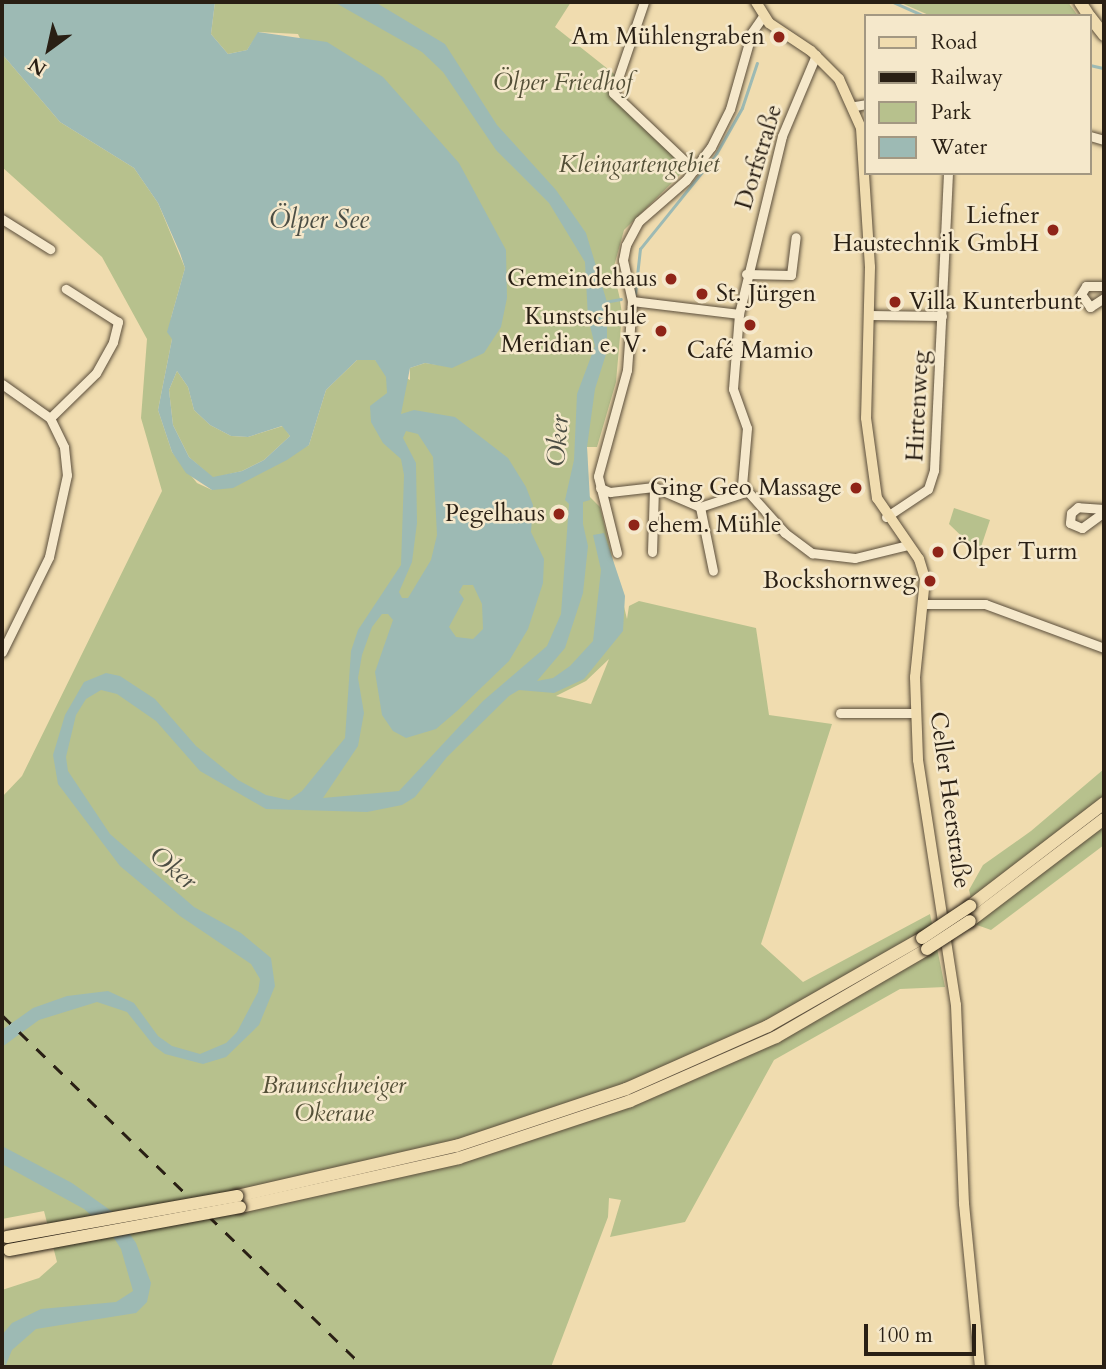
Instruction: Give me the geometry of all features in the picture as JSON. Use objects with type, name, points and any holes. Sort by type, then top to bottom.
[{"type":"highway","points":[[1092,19],[1104,35]]},
{"type":"highway","points":[[924,944],[1104,803]]},
{"type":"highway","points":[[5,1244],[343,1186],[459,1158],[628,1095],[776,1037],[924,944],[970,921],[1104,819]]},
{"type":"main road","name":"Celler Heerstraße","points":[[756,2],[763,16],[816,55],[861,105],[869,315],[866,418],[873,481],[886,517],[923,569],[924,604],[915,713],[920,773],[956,1005],[964,1204],[981,1367]]},
{"type":"street","points":[[644,2],[613,93],[694,170]]},
{"type":"street","points":[[617,553],[600,488],[599,468],[628,370],[632,302],[623,260],[631,233],[646,212],[694,170],[730,109],[752,32],[763,16]]},
{"type":"street","name":"Dorfstraße","points":[[745,492],[747,428],[733,389],[738,314],[782,136],[816,55]]},
{"type":"street","name":"Hirtenweg","points":[[886,517],[932,482],[948,175]]},
{"type":"street","points":[[2,219],[50,249]]},
{"type":"street","points":[[746,274],[791,275],[796,236]]},
{"type":"street","points":[[1104,286],[1090,285],[1081,294],[1090,307],[1104,299]]},
{"type":"street","points":[[50,418],[96,373],[113,342],[118,322],[66,289]]},
{"type":"street","points":[[632,302],[738,314]]},
{"type":"street","name":"Hirtenweg","points":[[869,315],[942,316]]},
{"type":"street","points":[[2,384],[50,418],[66,461],[60,522],[32,598],[2,652]]},
{"type":"street","points":[[600,488],[610,492],[654,488],[700,507],[745,492],[785,533],[822,557],[855,558],[908,545]]},
{"type":"street","points":[[652,552],[654,488]]},
{"type":"street","points":[[700,507],[713,571]]},
{"type":"street","points":[[924,604],[985,604],[1104,648]]},
{"type":"street","points":[[840,713],[915,713]]},
{"type":"green space","points":[[215,2],[571,2],[555,27],[618,77],[613,93],[689,166],[624,230],[613,270],[620,299],[607,302],[620,301],[622,314],[616,382],[597,447],[587,447],[588,495],[600,507],[627,619],[629,606],[639,601],[756,628],[769,715],[832,724],[761,944],[803,982],[930,914],[945,987],[900,989],[774,1060],[685,1222],[610,1237],[621,1200],[609,1198],[608,1217],[551,1367],[2,1367],[2,1290],[39,1278],[57,1262],[44,1211],[2,1219],[2,797],[22,776],[162,491],[141,418],[147,339],[102,257],[2,167],[2,54],[60,122],[134,168],[158,203],[185,268],[171,318],[172,339],[158,410],[172,452],[197,483],[212,490],[309,445],[326,390],[357,360],[375,360],[410,380],[410,368],[425,363],[452,367],[298,34],[259,32],[247,50],[228,54],[211,34]],"holes":[[[609,659],[591,704],[556,696],[586,681]]]},
{"type":"green space","points":[[899,2],[1068,2],[1077,14],[926,14]]},
{"type":"green space","points":[[177,371],[188,387],[194,410],[210,425],[231,436],[248,437],[283,426],[290,436],[264,460],[242,471],[213,478],[189,457],[173,425],[169,390]]},
{"type":"green space","points":[[954,508],[990,520],[979,553],[949,524]]},
{"type":"green space","points":[[1104,769],[1104,845],[991,930],[977,925],[969,890],[983,865],[1031,831]]},
{"type":"water","name":"Ölper See","points":[[2,2],[215,2],[211,34],[228,54],[247,50],[258,32],[327,42],[383,77],[459,163],[506,250],[507,298],[501,327],[484,353],[452,368],[425,363],[410,368],[401,414],[414,410],[455,417],[508,458],[526,487],[533,505],[531,532],[544,559],[543,583],[528,629],[509,661],[457,711],[436,729],[406,738],[393,731],[382,715],[375,672],[393,620],[388,614],[382,614],[372,627],[362,655],[358,678],[364,713],[358,746],[323,798],[399,791],[483,701],[547,646],[561,614],[569,504],[565,500],[574,460],[577,394],[595,346],[588,318],[585,262],[549,203],[496,150],[443,72],[422,52],[334,2],[375,2],[445,44],[497,125],[556,190],[586,233],[607,302],[607,351],[595,389],[587,447],[590,500],[583,502],[583,524],[588,546],[583,593],[565,648],[537,681],[553,678],[570,666],[593,641],[601,570],[593,535],[604,533],[625,596],[623,631],[584,679],[554,693],[519,690],[509,696],[447,757],[415,797],[402,805],[367,812],[266,809],[200,771],[156,721],[117,694],[101,690],[86,699],[76,715],[66,757],[68,771],[110,834],[194,907],[241,933],[271,958],[275,986],[259,1025],[226,1057],[203,1064],[165,1054],[154,1046],[127,1012],[97,1002],[39,1020],[2,1047],[2,1030],[33,1008],[67,996],[108,991],[134,1003],[158,1036],[172,1046],[200,1054],[226,1043],[237,1032],[258,992],[260,979],[251,964],[180,916],[120,866],[58,784],[53,755],[65,715],[84,682],[106,673],[120,676],[155,699],[196,746],[238,780],[266,795],[289,800],[302,791],[345,738],[351,651],[358,630],[401,565],[404,475],[401,459],[383,443],[371,422],[370,406],[387,393],[386,377],[375,360],[357,360],[326,390],[309,445],[287,460],[233,488],[212,490],[186,473],[172,452],[158,410],[172,339],[167,332],[185,268],[180,253],[158,203],[134,168],[60,122],[2,54]],"holes":[[[177,371],[188,387],[194,410],[210,425],[231,436],[248,437],[282,426],[290,436],[264,460],[242,471],[213,477],[189,457],[173,425],[169,390]],[[406,431],[418,434],[433,457],[437,535],[431,560],[408,598],[402,598],[399,592],[412,562],[417,523],[416,463],[403,438]],[[463,585],[473,585],[482,604],[483,629],[473,639],[456,637],[449,627],[464,599],[459,592]]]},
{"type":"water","points":[[2,1146],[72,1183],[117,1215],[136,1243],[151,1283],[147,1302],[136,1313],[36,1329],[12,1350],[5,1367],[2,1335],[12,1323],[41,1309],[116,1302],[133,1291],[121,1249],[110,1232],[84,1209],[2,1164]]},
{"type":"waterway","points":[[893,2],[920,14]]},
{"type":"waterway","points":[[635,294],[640,249],[715,156],[742,108],[757,63]]},
{"type":"waterway","points":[[1092,65],[1103,68]]},
{"type":"waterway","points":[[604,302],[621,299]]},
{"type":"railway","points":[[2,1015],[364,1367]]},
{"type":"place","name":"Am Mühlengraben","points":[[779,37]]},
{"type":"place","name":"Liefner Haustechnik GmbH","points":[[1053,230]]},
{"type":"place","name":"Gemeindehaus","points":[[671,279]]},
{"type":"place","name":"St. Jürgen","points":[[702,294]]},
{"type":"place","name":"Villa Kunterbunt","points":[[895,302]]},
{"type":"place","name":"Café Mamio","points":[[750,325]]},
{"type":"place","name":"Kunstschule Meridian e. V.","points":[[661,331]]},
{"type":"place","name":"Ging Geo Massage","points":[[856,488]]},
{"type":"place","name":"Pegelhaus","points":[[559,514]]},
{"type":"place","name":"ehem. Mühle","points":[[634,525]]},
{"type":"place","name":"Ölper Turm","points":[[938,552]]},
{"type":"place","name":"Bockshornweg","points":[[930,581]]},
{"type":"park label","name":"Ölper Friedhof","points":[[563,83]]},
{"type":"park label","name":"Kleingartengebiet","points":[[639,165]]},
{"type":"park label","name":"Braunschweiger Okeraue","points":[[334,1100]]},
{"type":"water label","name":"Oker","points":[[558,441]]},
{"type":"water label","name":"Oker","points":[[173,868]]}]
